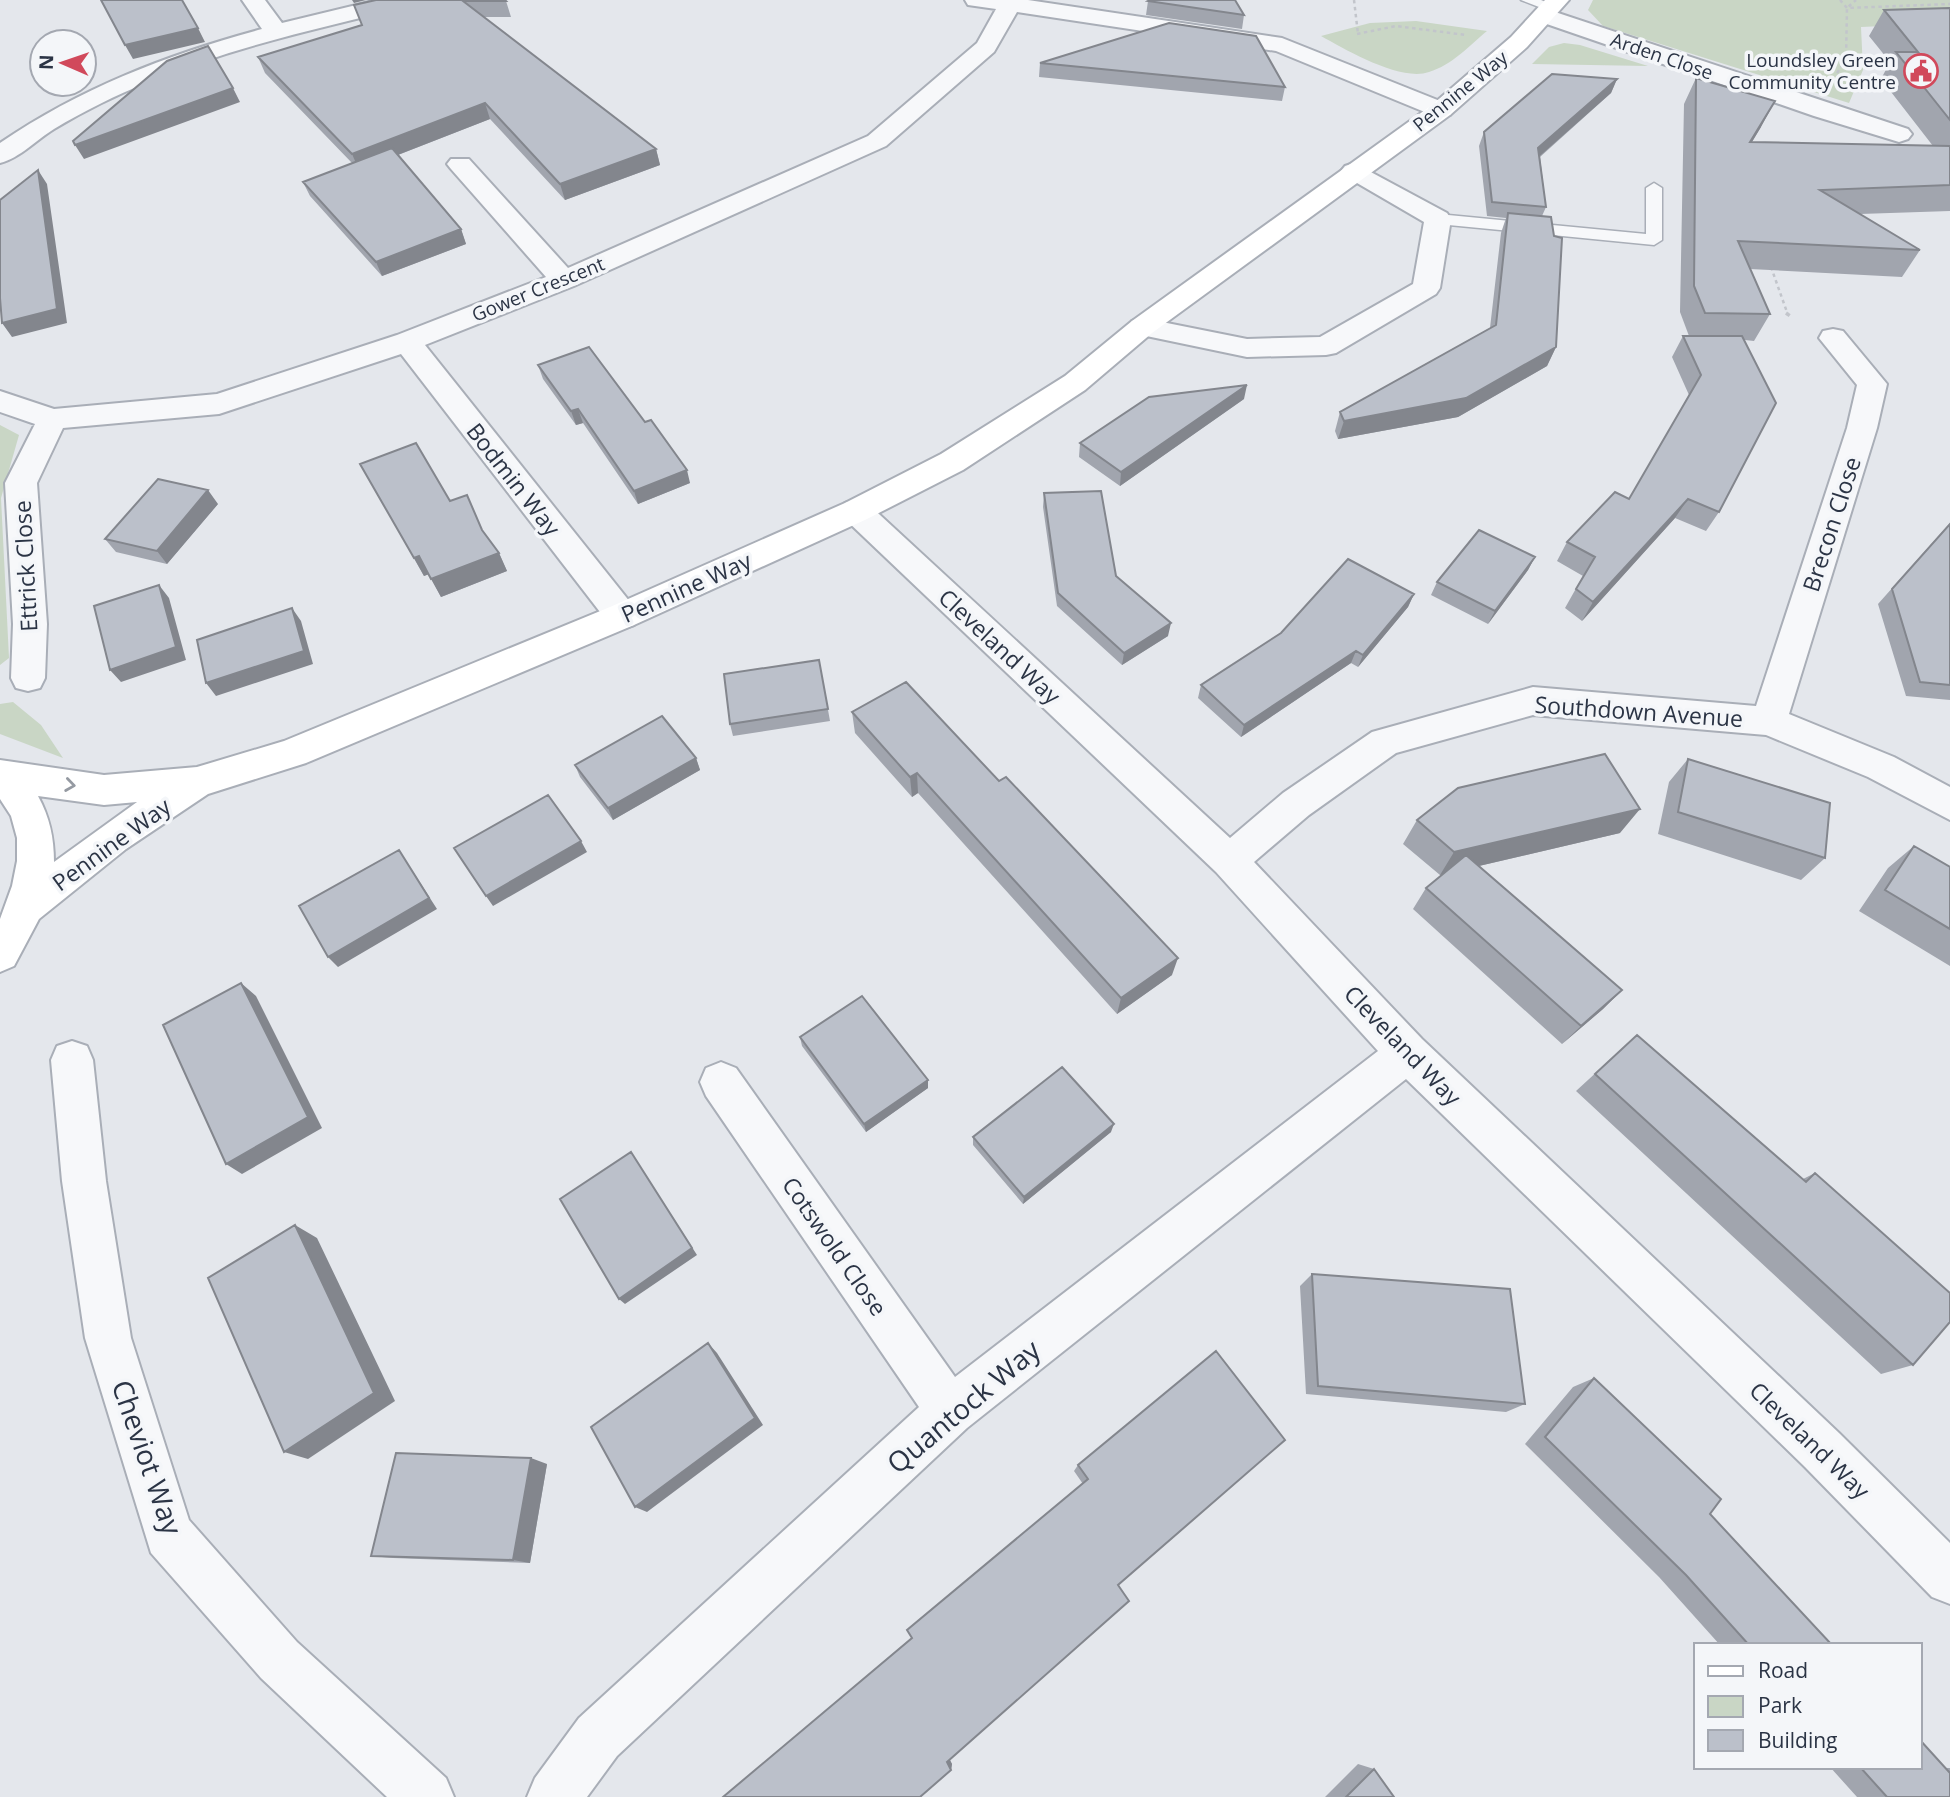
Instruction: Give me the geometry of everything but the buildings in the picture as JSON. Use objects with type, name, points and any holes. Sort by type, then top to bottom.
[{"type":"street","points":[[253,0],[276,31]]},
{"type":"street","points":[[0,155],[10,135],[132,78],[276,31],[406,0]]},
{"type":"street","points":[[976,0],[1144,22],[1282,45],[1305,52],[1441,110]]},
{"type":"street","name":"Gower Crescent","points":[[0,401],[52,419],[219,404],[407,342],[564,281],[877,141],[986,47],[1010,5]]},
{"type":"street","name":"Pennine Way","points":[[1,775],[104,790],[197,782],[293,753],[622,615],[856,511],[952,462],[1075,383],[1142,327],[1441,110],[1519,42],[1546,6]]},
{"type":"street","name":"Arden Close","points":[[1546,6],[1814,108],[1899,134]]},
{"type":"street","points":[[460,164],[564,281]]},
{"type":"street","points":[[1142,327],[1247,348],[1326,346],[1426,288],[1438,219],[1354,171]]},
{"type":"street","name":"Brecon Close","points":[[1769,721],[1862,428],[1872,384],[1833,338]]},
{"type":"street","name":"Bodmin Way","points":[[407,342],[622,615]]},
{"type":"street","name":"Ettrick Close","points":[[28,678],[30,624],[21,483],[52,419]]},
{"type":"street","name":"Cleveland Way","points":[[856,511],[1229,862],[1406,1052],[1822,1450],[1950,1578]]},
{"type":"street","name":"Southdown Avenue","points":[[1229,862],[1296,804],[1385,742],[1533,701],[1769,721],[1881,767],[1950,805]]},
{"type":"street","points":[[0,954],[26,907],[36,875],[33,818],[20,795],[1,775]]},
{"type":"street","name":"Pennine Way","points":[[26,907],[113,838],[197,782]]},
{"type":"street","name":"Quantock Way","points":[[554,1797],[598,1737],[950,1411],[1406,1052]]},
{"type":"street","name":"Cheviot Way","points":[[72,1060],[84,1181],[108,1338],[169,1535],[279,1660],[427,1797]]},
{"type":"street","name":"Cotswold Close","points":[[721,1082],[950,1411]]},
{"type":"lane","points":[[1438,219],[1654,240],[1654,188]]},
{"type":"path","points":[[1354,0],[1358,34]]},
{"type":"path","points":[[1814,108],[1846,60],[1847,9],[1840,0]]},
{"type":"path","points":[[1847,9],[1856,0]]},
{"type":"path","points":[[1847,9],[1950,4]]},
{"type":"path","points":[[1305,52],[1335,38],[1396,26],[1519,42]]},
{"type":"path","points":[[1768,257],[1786,314],[1811,331],[1833,338]]},
{"type":"green space","points":[[1593,0],[1950,0],[1950,23],[1861,27],[1863,70],[1849,103],[1603,26],[1588,10]]},
{"type":"green space","points":[[1416,21],[1487,31],[1445,65],[1417,74],[1389,69],[1321,36],[1370,23]]},
{"type":"green space","points":[[1564,43],[1580,45],[1648,66],[1532,64],[1549,47]]},
{"type":"green space","points":[[0,425],[19,435],[1,498],[9,658],[0,665]]},
{"type":"green space","points":[[13,702],[41,725],[63,758],[0,734],[0,704]]},
{"type":"place","name":"Loundsley Green Community Centre","points":[[1921,71]]}]
